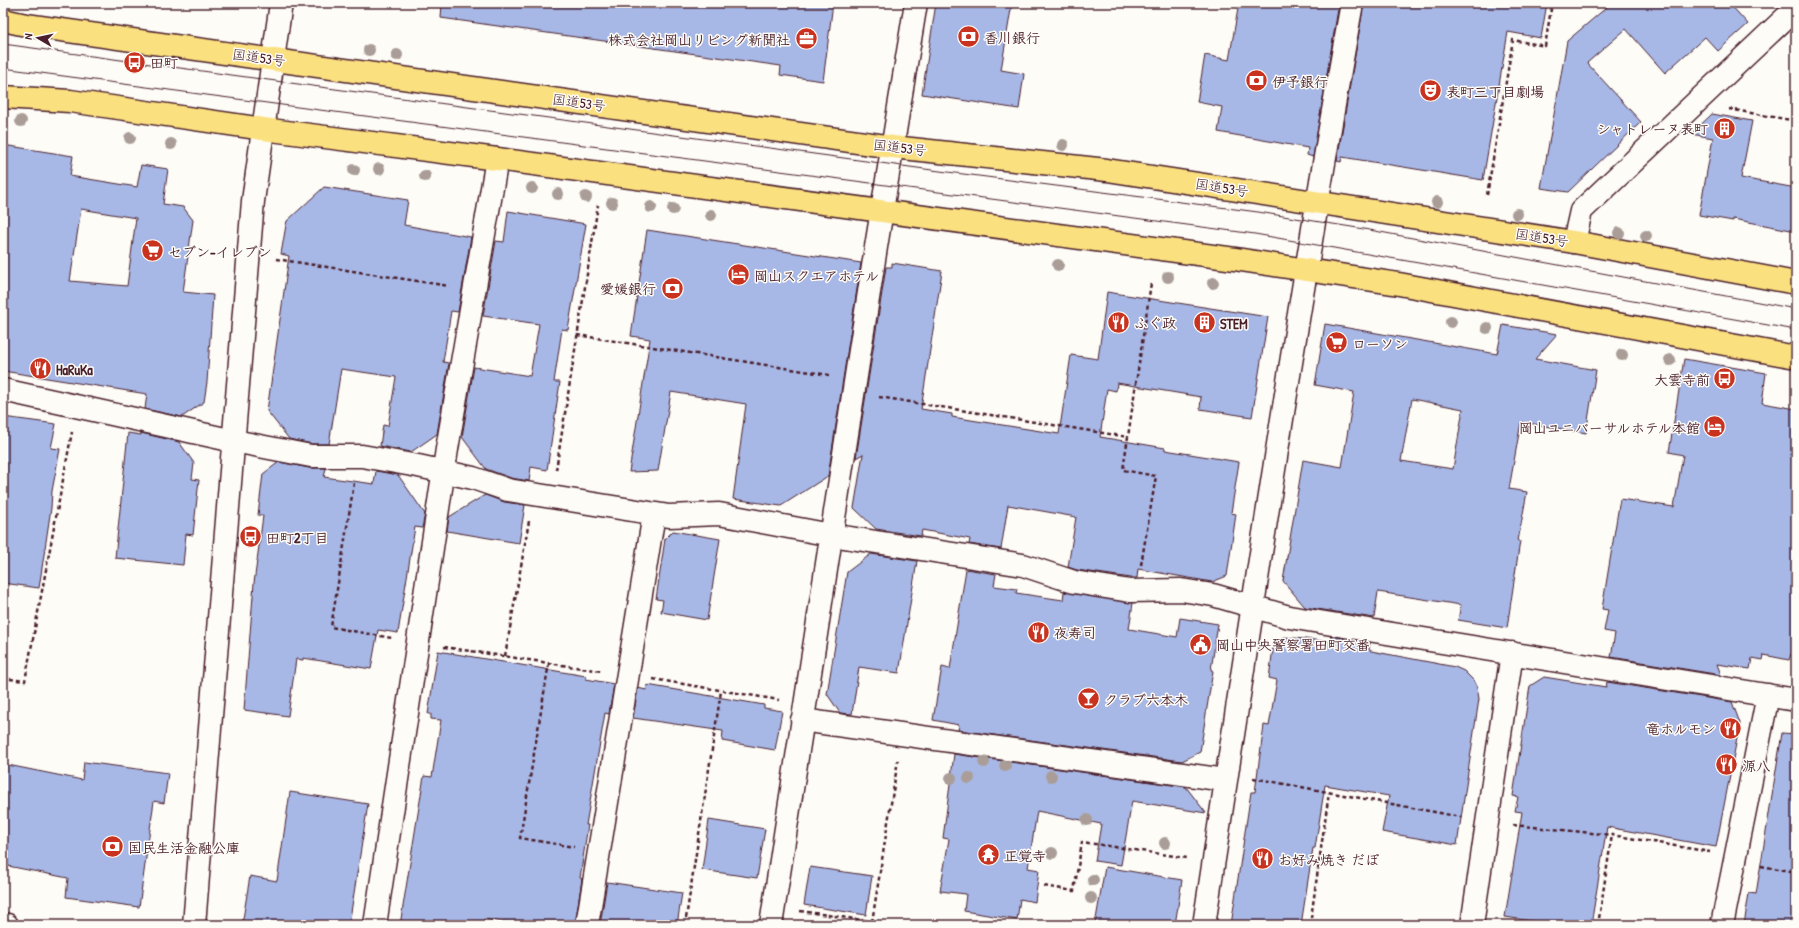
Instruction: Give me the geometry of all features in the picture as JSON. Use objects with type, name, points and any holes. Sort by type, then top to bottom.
[{"type":"highway","name":"国道53号","points":[[3,20],[26,25],[893,147],[1107,170],[1574,242],[1796,283]]},
{"type":"highway","points":[[3,97],[70,101],[263,129],[497,158],[882,210],[1307,270],[1399,284],[1796,357]]},
{"type":"street","points":[[194,925],[253,201],[280,3]]},
{"type":"street","points":[[772,916],[854,386],[916,3]]},
{"type":"street","points":[[1204,925],[1252,607],[1317,202],[1352,3]]},
{"type":"street","points":[[1574,242],[1581,211],[1796,8],[1791,3]]},
{"type":"street","points":[[374,925],[443,472],[497,158]]},
{"type":"street","points":[[3,390],[234,441],[311,456],[362,456],[473,478],[508,490],[654,514],[669,516],[719,514],[1023,565],[1074,582],[1130,591],[1182,590],[1213,595],[1289,617],[1796,700]]},
{"type":"street","points":[[587,925],[654,514]]},
{"type":"street","points":[[1472,925],[1512,653]]},
{"type":"street","points":[[1722,925],[1768,695]]},
{"type":"street","points":[[804,712],[902,734],[1226,776]]},
{"type":"street","points":[[3,924],[7,925]]},
{"type":"path","points":[[1487,195],[1513,40],[1545,46],[1552,3]]},
{"type":"path","points":[[1704,95],[1714,106],[1796,121]]},
{"type":"path","points":[[555,473],[598,205]]},
{"type":"path","points":[[273,259],[474,290]]},
{"type":"path","points":[[1140,566],[1156,476],[1123,470],[1151,283]]},
{"type":"path","points":[[577,335],[1128,437]]},
{"type":"path","points":[[3,678],[26,681],[73,428]]},
{"type":"path","points":[[355,482],[331,627],[417,643],[721,690],[804,712]]},
{"type":"path","points":[[506,656],[530,513]]},
{"type":"path","points":[[549,663],[520,838],[599,851]]},
{"type":"path","points":[[685,925],[721,690]]},
{"type":"path","points":[[872,922],[902,734]]},
{"type":"path","points":[[1226,776],[1487,821],[1612,835],[1796,872]]},
{"type":"path","points":[[1310,925],[1329,793]]},
{"type":"path","points":[[1598,925],[1612,835]]},
{"type":"path","points":[[1044,886],[1074,891],[1082,842],[1213,862]]},
{"type":"path","points":[[772,916],[872,922],[896,925]]},
{"type":"building","points":[[442,3],[833,3],[823,81],[780,75],[781,66],[441,18]]},
{"type":"building","name":"香川銀行","points":[[936,3],[1012,3],[1001,70],[1024,74],[1019,109],[922,94]]},
{"type":"building","name":"伊予銀行","points":[[1239,3],[1339,3],[1313,157],[1307,155],[1308,148],[1218,132],[1222,107],[1197,102],[1205,55],[1229,60]]},
{"type":"building","points":[[1364,3],[1547,3],[1541,38],[1508,32],[1483,180],[1342,157],[1341,162],[1337,161]]},
{"type":"building","points":[[1603,3],[1729,3],[1748,24],[1718,51],[1705,37],[1665,73],[1626,29],[1587,63],[1641,122],[1568,192],[1541,188],[1567,41],[1607,7]]},
{"type":"building","points":[[1712,114],[1752,121],[1741,178],[1796,188],[1796,231],[1733,219],[1733,221],[1699,215],[1713,138],[1691,134]]},
{"type":"building","points":[[3,145],[73,156],[70,176],[137,187],[141,165],[168,169],[163,204],[183,207],[193,220],[183,292],[213,295],[207,382],[204,402],[182,417],[145,409],[147,394],[3,371]],"holes":[[[81,209],[136,218],[127,286],[70,281]]]},
{"type":"building","points":[[324,187],[408,200],[404,225],[471,237],[458,312],[451,311],[443,362],[449,363],[437,434],[411,452],[380,446],[383,425],[388,426],[396,377],[341,369],[329,444],[312,444],[289,439],[267,411],[289,256],[281,254],[287,221]]},
{"type":"building","points":[[508,211],[586,224],[568,330],[562,329],[554,382],[560,382],[547,470],[531,467],[529,481],[511,478],[486,469],[462,437],[474,367],[530,376],[539,324],[483,316],[496,241],[504,242]]},
{"type":"building","points":[[647,230],[861,263],[828,476],[781,506],[733,499],[746,404],[671,392],[658,471],[629,472],[650,339],[631,336]]},
{"type":"building","points":[[892,263],[942,271],[921,409],[952,414],[952,417],[1059,434],[1071,355],[1098,359],[1107,292],[1268,317],[1252,417],[1200,409],[1201,397],[1117,383],[1116,391],[1107,389],[1100,437],[1165,448],[1165,450],[1239,462],[1231,513],[1236,514],[1227,576],[1212,582],[1138,569],[1137,578],[1077,570],[1068,567],[1076,517],[1008,505],[1001,549],[969,544],[970,539],[922,530],[921,536],[876,529],[854,508],[863,454],[856,458],[886,267],[892,267]]},
{"type":"building","points":[[1325,324],[1497,354],[1503,325],[1557,334],[1535,359],[1596,370],[1586,433],[1521,422],[1509,489],[1527,492],[1518,541],[1520,541],[1507,628],[1458,620],[1461,605],[1378,592],[1374,618],[1305,607],[1283,581],[1303,460],[1342,467],[1354,392],[1315,385]],"holes":[[[1412,399],[1463,409],[1453,469],[1401,461]]]},
{"type":"building","points":[[1684,359],[1766,373],[1762,403],[1796,409],[1796,655],[1791,654],[1789,660],[1764,655],[1763,660],[1752,658],[1750,669],[1717,664],[1721,675],[1611,657],[1615,633],[1604,631],[1608,610],[1602,609],[1620,499],[1674,507],[1683,455],[1669,452]]},
{"type":"building","points":[[3,417],[56,424],[51,448],[60,449],[52,491],[51,508],[39,588],[3,583]]},
{"type":"building","points":[[128,433],[141,435],[141,433],[179,442],[194,463],[192,479],[199,480],[193,535],[186,534],[183,565],[115,558]]},
{"type":"building","points":[[279,462],[309,468],[326,468],[324,477],[374,484],[376,471],[398,475],[425,514],[422,528],[415,527],[398,633],[378,630],[371,669],[303,658],[303,660],[296,659],[288,716],[244,710],[254,583],[263,516],[258,515],[263,474]]},
{"type":"building","points":[[485,495],[504,502],[525,505],[519,543],[447,531],[449,517]]},
{"type":"building","points":[[673,531],[720,539],[707,620],[661,612],[663,600],[656,599],[665,539]]},
{"type":"building","points":[[871,554],[917,561],[899,673],[859,667],[852,714],[840,713],[827,694],[847,572]]},
{"type":"building","points":[[966,569],[996,574],[994,586],[1017,589],[1016,593],[1063,600],[1064,592],[1133,603],[1129,629],[1177,637],[1180,618],[1218,624],[1211,670],[1213,671],[1200,752],[1182,761],[958,730],[959,725],[933,720],[942,667],[950,669]]},
{"type":"building","points":[[1330,636],[1370,643],[1369,650],[1371,651],[1455,667],[1464,671],[1474,681],[1477,687],[1479,699],[1457,845],[1382,832],[1389,796],[1325,785],[1301,925],[1231,925],[1251,792],[1255,792],[1264,725],[1269,726],[1277,680],[1269,678],[1273,648],[1284,637],[1335,642]]},
{"type":"building","points":[[438,651],[586,676],[586,679],[614,684],[609,714],[605,713],[586,825],[588,825],[575,925],[524,925],[484,919],[483,925],[400,925],[424,776],[432,777],[441,720],[431,719],[431,714],[428,714]]},
{"type":"building","points":[[1544,677],[1606,687],[1607,682],[1732,702],[1740,723],[1716,847],[1607,827],[1591,925],[1558,925],[1505,917],[1522,812],[1515,811],[1518,797],[1513,796],[1530,686]]},
{"type":"building","points":[[647,685],[764,705],[764,708],[782,711],[775,750],[722,741],[723,731],[633,718],[638,688],[646,690]]},
{"type":"building","points":[[1782,733],[1796,734],[1796,925],[1744,925],[1749,893],[1756,894]]},
{"type":"building","points":[[954,754],[1186,787],[1206,813],[1132,801],[1121,865],[1095,861],[1101,824],[1037,811],[1028,868],[1039,870],[1035,902],[1020,899],[1017,920],[964,911],[966,894],[940,891],[949,839],[943,838]]},
{"type":"building","points":[[84,762],[168,773],[164,803],[154,801],[139,907],[66,897],[68,878],[3,865],[3,764],[82,780]]},
{"type":"building","points":[[290,792],[368,804],[349,925],[242,925],[250,876],[277,881]]},
{"type":"building","points":[[709,820],[765,829],[757,878],[702,870]]},
{"type":"building","points":[[810,867],[872,876],[866,915],[804,905]]},
{"type":"building","points":[[1105,867],[1182,880],[1175,925],[1095,925]]},
{"type":"building","points":[[607,882],[682,893],[677,925],[600,925]]},
{"type":"tram line","points":[[3,44],[932,170],[1258,212],[1364,229],[1796,309]]},
{"type":"tram line","points":[[3,68],[1255,234],[1796,330]]},
{"type":"place","name":"香川銀行","points":[[969,37]]},
{"type":"place","name":"株式会社岡山リビング新聞社","points":[[806,39]]},
{"type":"place","name":"田町","points":[[135,62]]},
{"type":"place","name":"伊予銀行","points":[[1257,81]]},
{"type":"place","name":"表町三丁目劇場","points":[[1430,91]]},
{"type":"place","name":"シャトレーヌ表町","points":[[1724,128]]},
{"type":"place","name":"セブン-イレブン","points":[[152,251]]},
{"type":"place","name":"岡山スクエアホテル","points":[[738,275]]},
{"type":"place","name":"愛媛銀行","points":[[672,288]]},
{"type":"place","name":"ふぐ政","points":[[1119,322]]},
{"type":"place","name":"STEM","points":[[1204,323]]},
{"type":"place","name":"ローソン","points":[[1337,343]]},
{"type":"place","name":"HaRuKa","points":[[40,369]]},
{"type":"place","name":"大雲寺前","points":[[1725,379]]},
{"type":"place","name":"岡山ユニバーサルホテル本館","points":[[1715,427]]},
{"type":"place","name":"田町2丁目","points":[[250,537]]},
{"type":"place","name":"夜寿司","points":[[1038,632]]},
{"type":"place","name":"岡山中央警察署田町交番","points":[[1200,644]]},
{"type":"place","name":"クラブ六本木","points":[[1089,699]]},
{"type":"place","name":"竜ホルモン","points":[[1731,728]]},
{"type":"place","name":"源八","points":[[1727,765]]},
{"type":"place","name":"国民生活金融公庫","points":[[113,847]]},
{"type":"place","name":"正覚寺","points":[[988,855]]},
{"type":"place","name":"お好み焼き だぼ","points":[[1263,859]]}]
